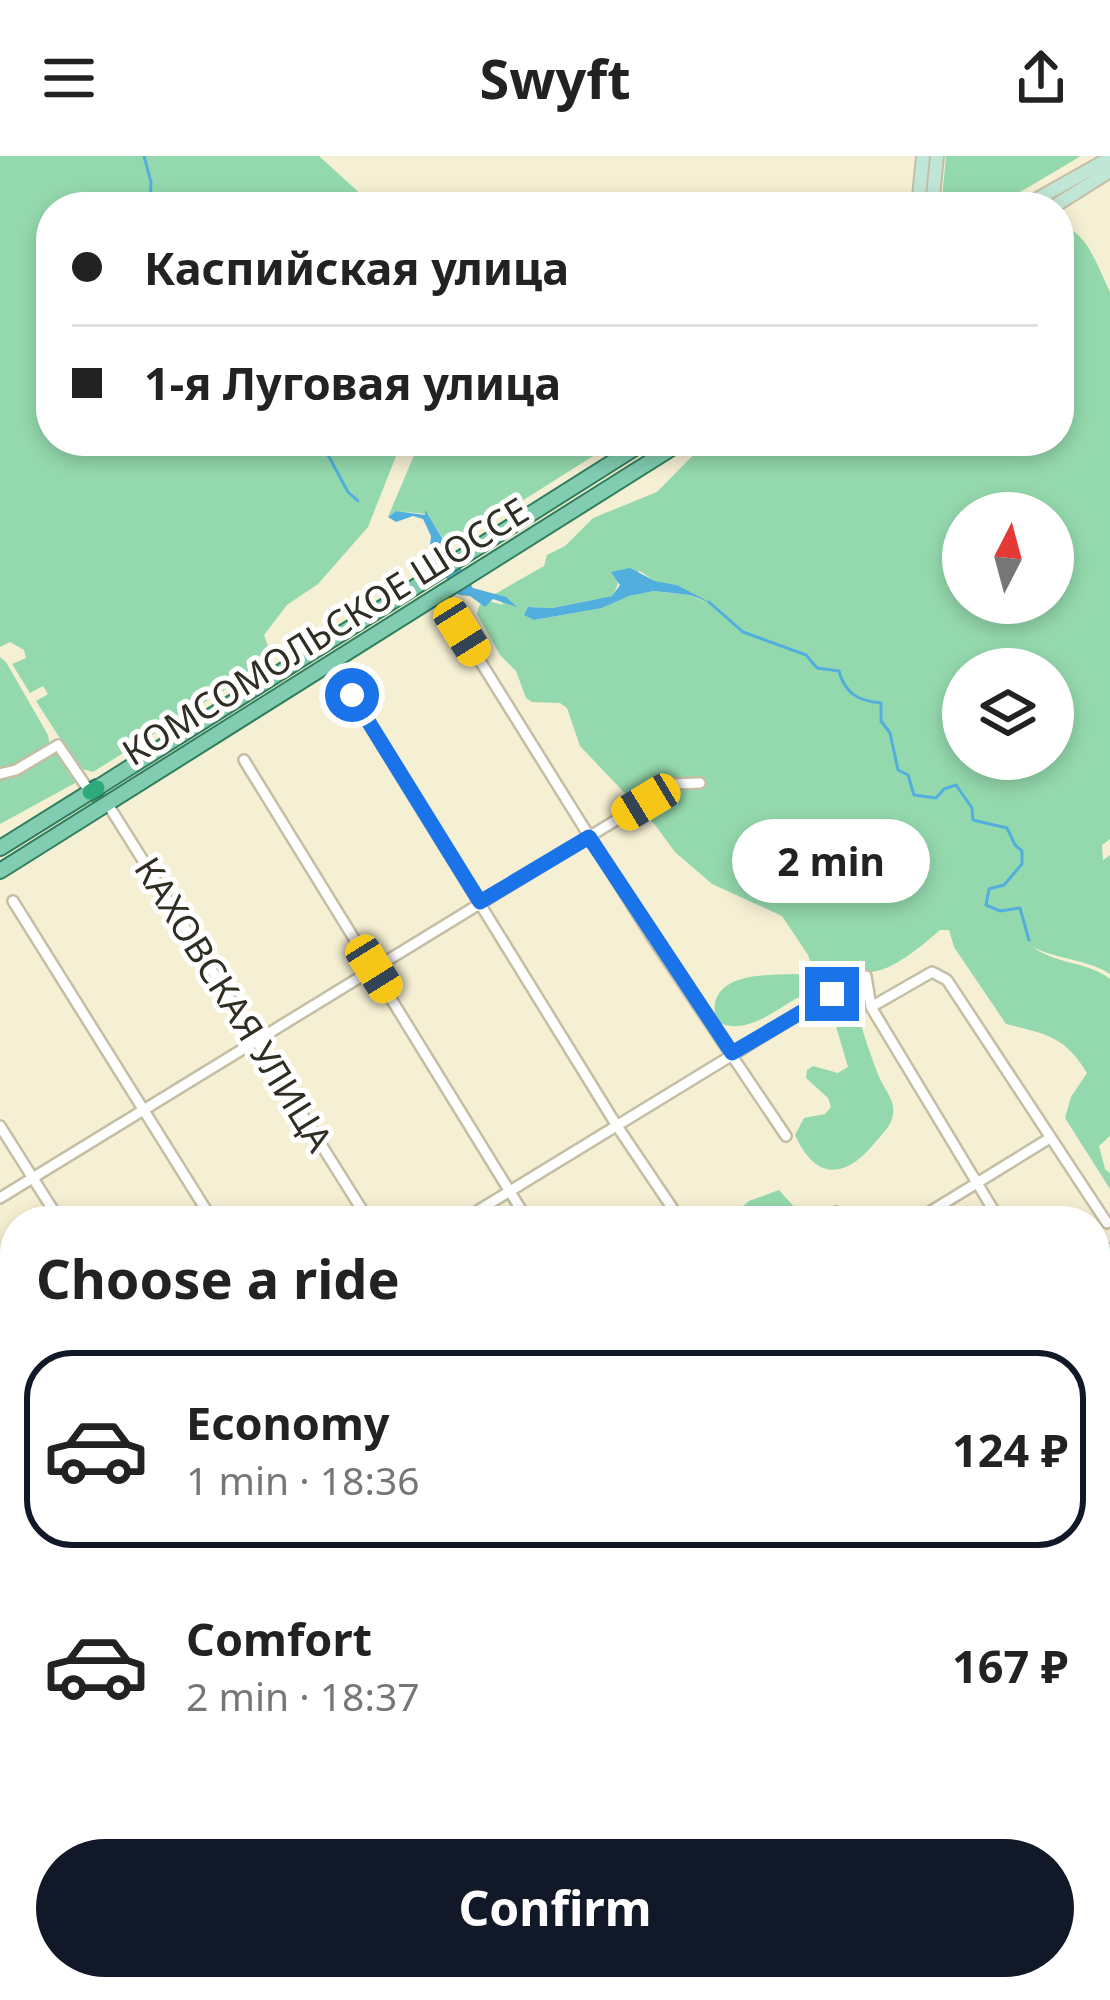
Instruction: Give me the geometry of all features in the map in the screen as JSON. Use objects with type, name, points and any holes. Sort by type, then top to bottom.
[{"type":"main road","points":[[919,192],[923,156]]},
{"type":"main road","points":[[933,192],[937,156]]},
{"type":"main road","points":[[1069,192],[1110,158]]},
{"type":"main road","points":[[1058,192],[1110,171]]},
{"type":"main road","name":"КОМСОМОЛЬСКОЕ ШОССЕ","points":[[0,848],[622,456]]},
{"type":"main road","name":"КОМСОМОЛЬСКОЕ ШОССЕ","points":[[0,871],[659,456]]},
{"type":"street","points":[[457,624],[589,837],[786,1136]]},
{"type":"street","points":[[347,689],[671,1206]]},
{"type":"street","name":"КАХОВСКАЯ УЛИЦА","points":[[0,774],[58,745],[110,806],[359,1206]]},
{"type":"street","points":[[244,760],[520,1206]]},
{"type":"street","points":[[0,1198],[675,784],[700,783]]},
{"type":"street","points":[[13,901],[204,1206]]},
{"type":"street","points":[[871,1007],[932,972],[939,974],[1096,1206]]},
{"type":"street","points":[[866,976],[871,1007],[990,1206]]},
{"type":"street","points":[[486,1206],[832,994]]},
{"type":"street","points":[[0,1126],[51,1206]]},
{"type":"street","points":[[940,1206],[1050,1138]]},
{"type":"green space","points":[[0,156],[319,156],[359,192],[36,192],[36,456],[396,456],[368,527],[318,584],[287,605],[264,635],[269,649],[264,665],[93,772],[79,768],[36,701],[48,694],[43,686],[30,693],[12,664],[26,658],[24,650],[10,642],[0,647]]},
{"type":"green space","points":[[946,156],[1081,156],[1020,192],[942,192]]},
{"type":"green space","points":[[1074,232],[1084,242],[1110,292],[1110,839],[1102,845],[1103,860],[1110,855],[1110,974],[1033,947],[1052,957],[1092,969],[1110,979],[1110,1136],[1099,1146],[1110,1173],[1110,1189],[1065,1118],[1071,1097],[1087,1073],[1071,1051],[1053,1038],[1006,1024],[954,947],[949,930],[940,930],[898,962],[870,972],[859,987],[858,1014],[893,1109],[886,1130],[862,1156],[840,1169],[830,1170],[811,1160],[795,1135],[804,1118],[825,1114],[831,1107],[828,1098],[806,1078],[807,1070],[813,1066],[838,1073],[848,1067],[830,1006],[797,998],[768,1016],[737,1026],[716,1021],[715,1003],[733,982],[765,975],[814,974],[808,955],[782,916],[712,884],[675,852],[580,746],[567,708],[526,698],[516,671],[500,655],[477,614],[480,604],[485,606],[488,601],[504,605],[495,594],[544,566],[547,555],[565,546],[593,518],[657,492],[692,456],[1074,456]],"holes":[[[640,571],[655,581],[677,585],[705,602],[690,595],[654,591],[602,608],[534,620],[529,607],[553,608],[613,596],[619,581]]]},
{"type":"green space","points":[[414,456],[593,456],[449,547],[427,514],[396,511],[388,517]]},
{"type":"green space","points":[[0,657],[48,735],[50,747],[16,769],[0,772]]},
{"type":"green space","points":[[56,751],[77,782],[0,824],[0,775]]},
{"type":"green space","points":[[779,1190],[793,1206],[743,1206]]},
{"type":"water","points":[[425,510],[473,588],[506,597],[517,607],[493,599],[485,607],[470,596],[459,595],[429,555],[431,536],[423,519],[413,516],[396,522],[388,517],[396,511],[425,515]]},
{"type":"water","points":[[630,568],[711,603],[654,591],[602,608],[534,620],[524,615],[528,607],[553,608],[612,596],[620,585],[611,572]]},
{"type":"waterway","points":[[144,156],[151,192]]},
{"type":"waterway","points":[[329,456],[358,501]]},
{"type":"waterway","points":[[709,602],[743,632],[806,655],[817,668],[839,671],[854,695],[881,703],[881,721],[890,733],[898,770],[908,775],[914,795],[936,798],[956,785],[972,808],[973,820],[1007,828],[1022,851],[1022,864],[1004,885],[989,889],[986,905],[1000,911],[1020,908],[1029,940]]},
{"type":"route","points":[[352,695],[480,902],[589,837],[732,1053],[832,994]]}]
